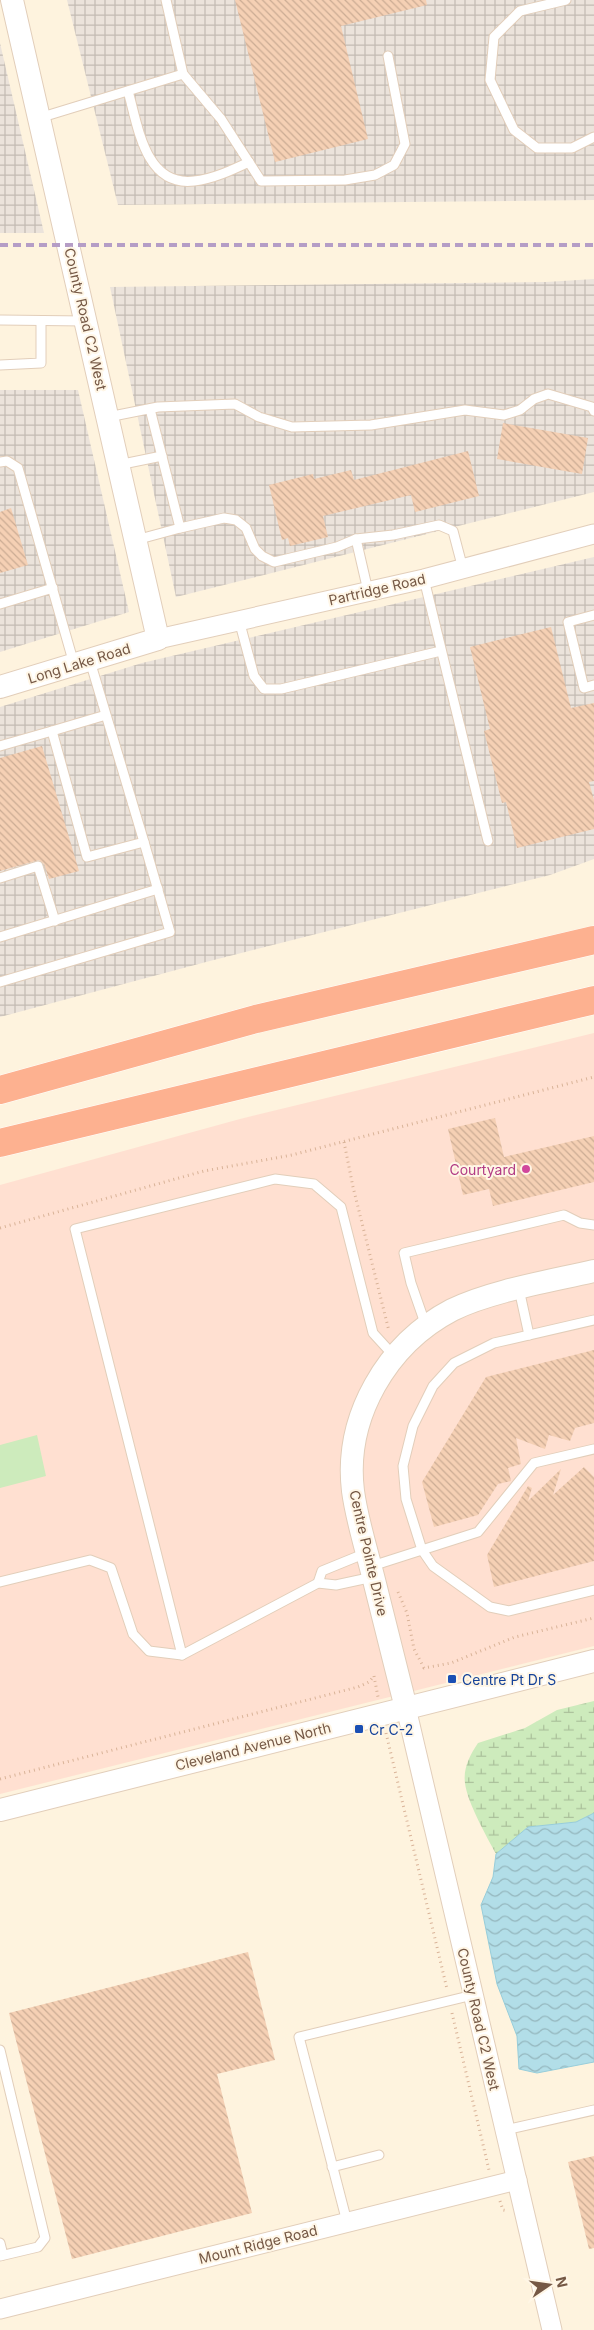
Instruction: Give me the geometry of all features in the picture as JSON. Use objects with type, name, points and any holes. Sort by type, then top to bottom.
[{"type":"highway","points":[[0,1090],[256,1019],[594,940]]},
{"type":"highway","points":[[0,1144],[594,1000]]},
{"type":"street","name":"County Road C2 West","points":[[12,0],[158,639]]},
{"type":"street","name":"Partridge Road","points":[[158,639],[424,579],[594,534]]},
{"type":"street","name":"Long Lake Road","points":[[0,687],[158,639]]},
{"type":"street","name":"Centre Pointe Drive","points":[[406,1708],[375,1564],[353,1490],[354,1440],[362,1413],[373,1387],[394,1356],[426,1326],[453,1310],[479,1300],[594,1271]]},
{"type":"street","name":"Cleveland Avenue North","points":[[0,1810],[594,1661]]},
{"type":"street","name":"County Road C2 West","points":[[406,1708],[552,2330]]},
{"type":"street","name":"Mount Ridge Road","points":[[0,2309],[517,2180]]},
{"type":"lane","points":[[166,0],[183,74],[221,119],[261,181],[345,180],[375,175],[394,165],[404,144],[388,56]]},
{"type":"lane","points":[[566,0],[520,11],[494,37],[490,80],[514,130],[537,148],[572,148],[594,137]]},
{"type":"lane","points":[[39,118],[183,74]]},
{"type":"lane","points":[[128,91],[146,152],[157,170],[174,180],[194,182],[249,162]]},
{"type":"lane","points":[[0,320],[86,322]]},
{"type":"lane","points":[[0,365],[41,363],[41,321]]},
{"type":"lane","points":[[108,417],[150,408],[235,404],[259,417],[292,427],[371,425],[465,410],[504,415],[520,410],[534,400],[548,394],[592,407],[594,411]]},
{"type":"lane","points":[[150,408],[180,528]]},
{"type":"lane","points":[[118,465],[162,456]]},
{"type":"lane","points":[[0,462],[8,461],[18,468],[52,588],[106,715],[170,932],[0,982]]},
{"type":"lane","points":[[135,540],[224,518],[236,520],[246,528],[256,550],[262,556],[274,562],[337,548],[356,539],[393,535],[439,525],[453,531],[463,569]]},
{"type":"lane","points":[[356,539],[368,592]]},
{"type":"lane","points":[[424,579],[488,842]]},
{"type":"lane","points":[[0,604],[52,588]]},
{"type":"lane","points":[[594,615],[568,622],[584,688],[594,685]]},
{"type":"lane","points":[[239,620],[254,676],[264,689],[281,689],[441,652]]},
{"type":"lane","points":[[0,746],[106,715]]},
{"type":"lane","points":[[52,731],[87,857],[144,842]]},
{"type":"lane","points":[[0,878],[38,866],[54,920]]},
{"type":"lane","points":[[0,937],[158,889]]},
{"type":"lane","points":[[182,1655],[75,1229],[275,1179],[314,1184],[341,1207],[374,1334],[394,1356]]},
{"type":"lane","points":[[426,1326],[410,1283],[404,1253],[564,1216],[580,1223],[594,1225]]},
{"type":"lane","points":[[520,1289],[529,1335]]},
{"type":"lane","points":[[594,1320],[494,1343],[454,1364],[433,1386],[413,1426],[403,1466],[406,1498],[422,1550],[433,1566],[490,1606],[508,1610],[594,1590]]},
{"type":"lane","points":[[318,1582],[322,1571],[375,1564],[478,1532],[534,1463],[594,1449]]},
{"type":"lane","points":[[0,1582],[90,1560],[111,1568],[133,1634],[149,1650],[182,1655],[318,1582],[336,1585],[375,1564]]},
{"type":"lane","points":[[347,2222],[300,2037],[473,1995]]},
{"type":"lane","points":[[0,2050],[45,2238],[38,2247],[2,2256],[0,2243]]},
{"type":"lane","points":[[505,2130],[594,2110]]},
{"type":"lane","points":[[332,2167],[379,2155]]},
{"type":"path","points":[[0,1228],[204,1171],[292,1155],[594,1077]]},
{"type":"path","points":[[344,1142],[353,1187],[389,1331]]},
{"type":"path","points":[[375,1564],[395,1586],[407,1613],[414,1649],[424,1668],[451,1663],[515,1638],[594,1618]]},
{"type":"path","points":[[0,1779],[358,1687],[369,1682],[374,1676]]},
{"type":"path","points":[[388,1743],[489,2171]]},
{"type":"shaded area","points":[[67,0],[594,0],[594,200],[118,205]]},
{"type":"shaded area","points":[[0,43],[44,233],[0,233]]},
{"type":"shaded area","points":[[594,279],[594,492],[176,597],[110,287],[546,282]]},
{"type":"shaded area","points":[[0,390],[78,390],[129,612],[0,652]]},
{"type":"shaded area","points":[[594,557],[594,859],[550,875],[206,962],[0,1017],[0,707],[142,663]]},
{"type":"shaded area","points":[[594,1033],[594,1646],[0,1794],[0,1185],[240,1119]]},
{"type":"green space","points":[[37,1435],[46,1476],[0,1488],[0,1445]]},
{"type":"green space","points":[[594,1701],[594,1813],[576,1822],[528,1827],[496,1854],[473,1809],[465,1783],[466,1767],[478,1743],[525,1728],[557,1710]]},
{"type":"water","points":[[594,1813],[594,2062],[537,2073],[519,2069],[517,2036],[497,1984],[481,1905],[493,1877],[496,1854],[528,1827],[576,1822]]},
{"type":"building","points":[[235,0],[426,0],[427,5],[341,26],[368,139],[275,162]]},
{"type":"building","points":[[503,423],[588,438],[582,474],[497,459]]},
{"type":"building","points":[[468,451],[479,496],[415,512],[411,495],[323,516],[328,537],[290,546],[288,538],[282,540],[269,485],[313,474],[314,479],[351,470],[354,480]]},
{"type":"building","points":[[11,508],[28,565],[0,573],[0,512]]},
{"type":"building","points":[[551,627],[571,708],[594,703],[594,781],[589,782],[594,800],[594,829],[517,848],[506,802],[502,803],[484,731],[490,729],[470,647]]},
{"type":"building","points":[[42,746],[79,871],[49,879],[44,864],[39,860],[0,871],[0,758]]},
{"type":"building","name":"Courtyard","points":[[495,1118],[504,1157],[594,1136],[594,1182],[493,1206],[489,1189],[463,1195],[448,1129]]},
{"type":"building","points":[[594,1350],[594,1423],[575,1428],[570,1441],[549,1435],[545,1449],[516,1438],[521,1464],[508,1468],[511,1481],[498,1484],[478,1515],[434,1527],[422,1482],[486,1377]]},
{"type":"building","points":[[584,1467],[594,1477],[594,1561],[494,1587],[487,1555],[528,1486],[532,1488],[528,1501],[561,1469],[553,1495]]},
{"type":"building","points":[[248,1952],[275,2060],[217,2074],[252,2213],[72,2259],[9,2013]]},
{"type":"building","points":[[594,2156],[594,2248],[589,2249],[568,2162]]},
{"type":"railway","points":[[0,245],[594,245]]},
{"type":"place","name":"Courtyard","points":[[526,1169]]},
{"type":"place","name":"Centre Pt Dr S","points":[[452,1679]]},
{"type":"place","name":"Cr C-2","points":[[359,1729]]}]
